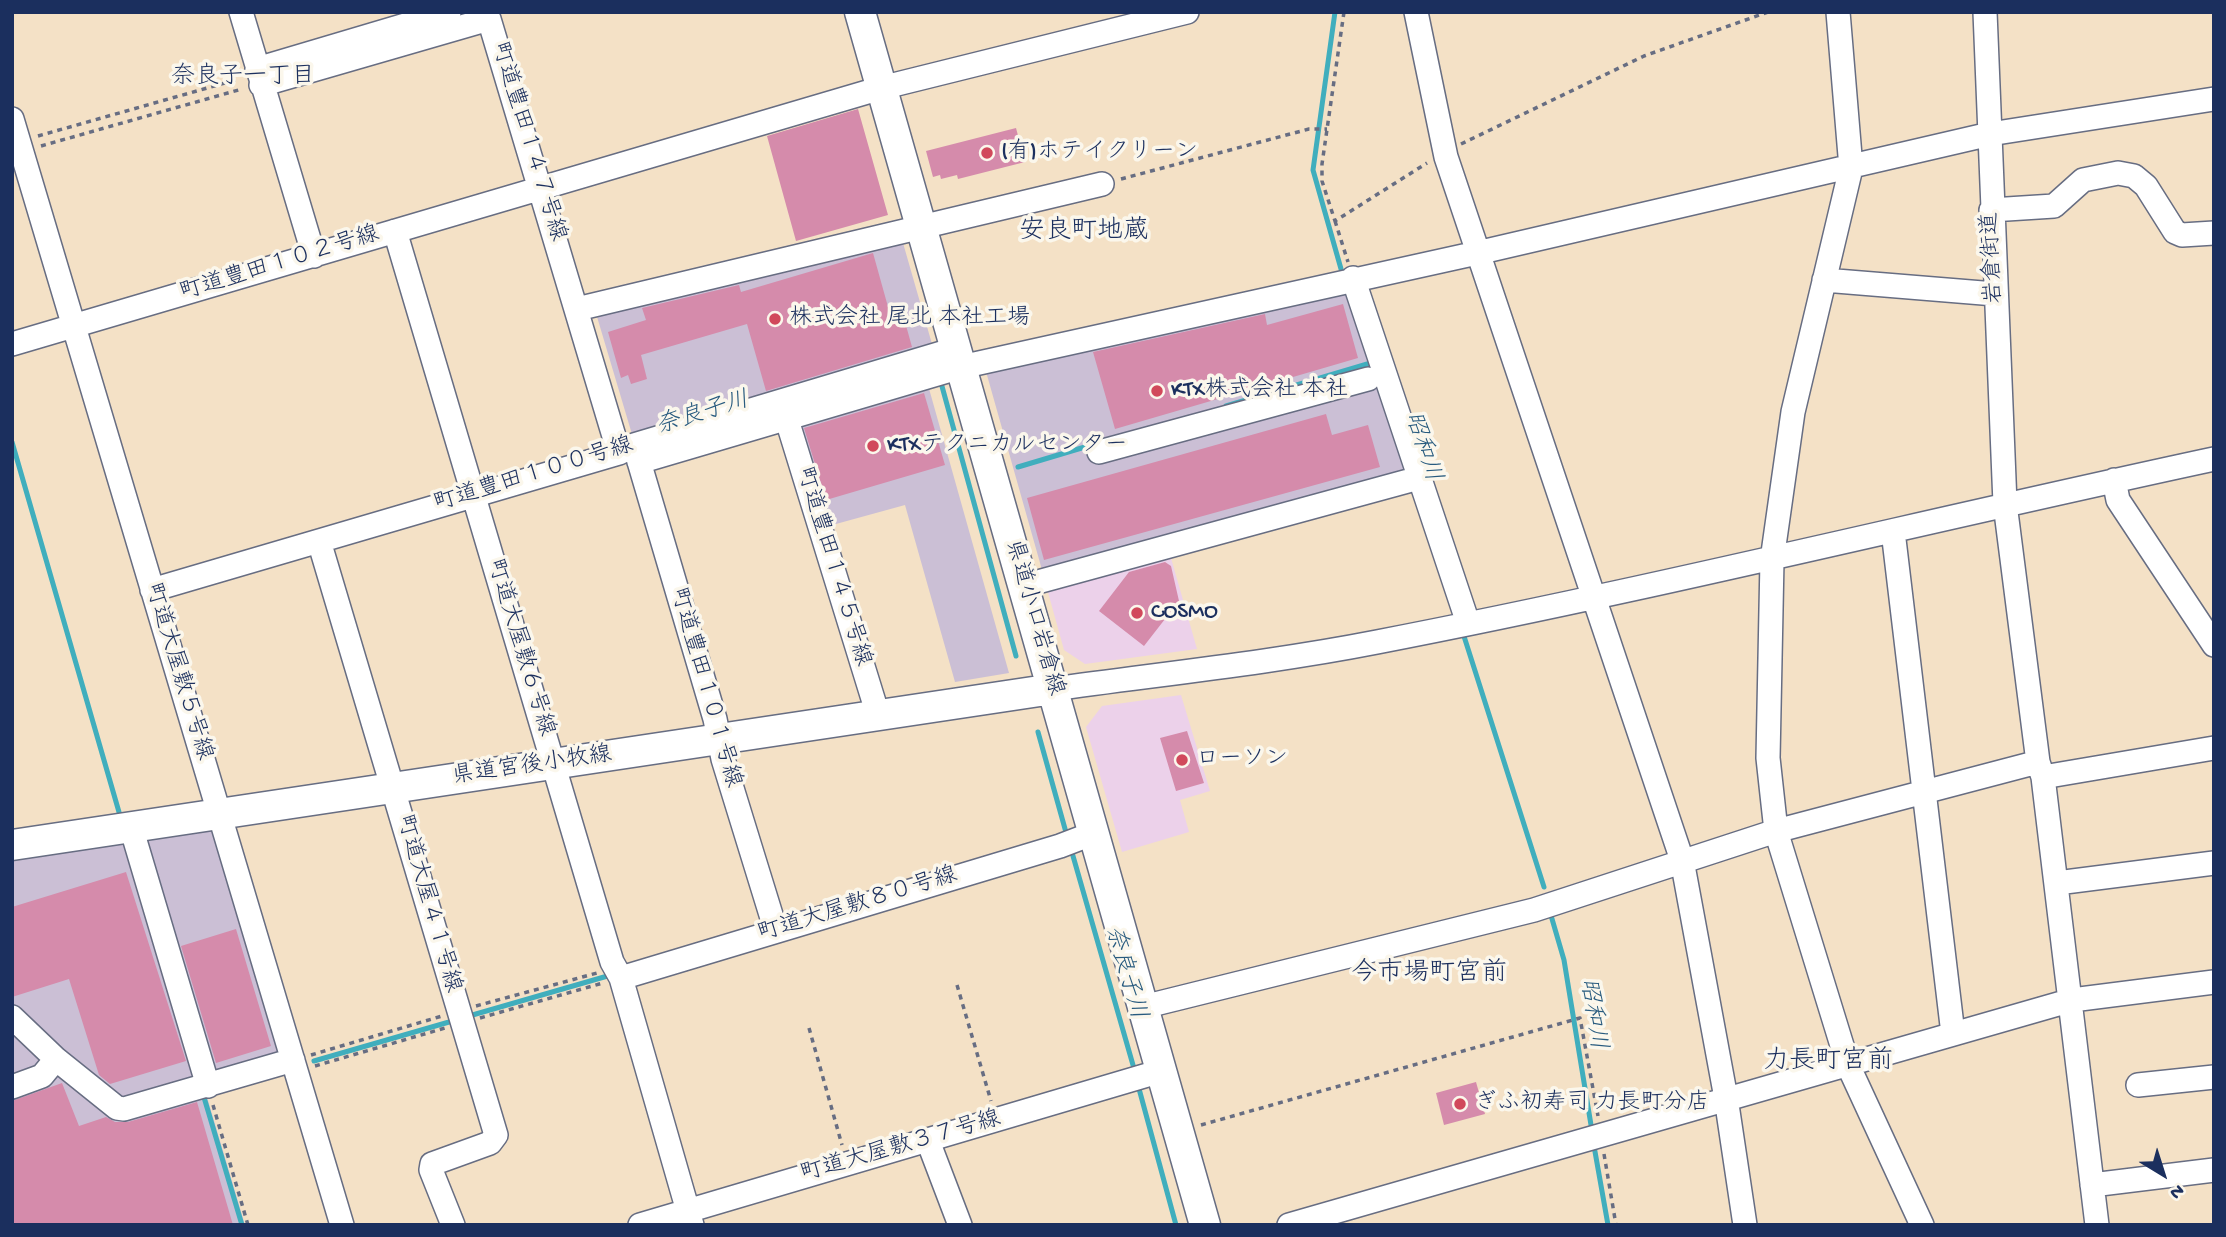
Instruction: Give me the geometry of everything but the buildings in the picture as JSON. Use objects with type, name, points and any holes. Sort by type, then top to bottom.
[{"type":"main road","name":"県道小口岩倉線","points":[[860,12],[1023,586],[1063,687],[1094,833],[1205,1225]]},
{"type":"main road","name":"県道宮後小牧線","points":[[12,845],[1063,687]]},
{"type":"street","points":[[241,12],[314,256]]},
{"type":"street","points":[[259,76],[449,12]]},
{"type":"street","name":"町道豊田１０２号線","points":[[12,344],[881,88],[1187,12]]},
{"type":"street","points":[[1416,12],[1445,151],[1682,860],[1726,1098],[1745,1225]]},
{"type":"street","points":[[1838,12],[1851,168],[1793,412],[1772,560],[1768,758],[1776,831],[1848,1065],[1922,1225]]},
{"type":"street","name":"岩倉街道","points":[[1984,12],[2005,504],[2072,1000],[2097,1225]]},
{"type":"street","name":"町道豊田１４７号線","points":[[259,76],[489,15],[547,187],[578,309],[631,453]]},
{"type":"street","name":"町道豊田１００号線","points":[[152,590],[958,358],[1477,253],[1990,134],[2214,99]]},
{"type":"street","name":"町道大屋敷５号線","points":[[18,137],[342,1225]]},
{"type":"street","points":[[1991,210],[2054,206],[2083,180],[2118,173],[2134,176],[2146,186],[2175,232],[2182,235],[2214,233]]},
{"type":"street","points":[[578,309],[920,225],[1102,184]]},
{"type":"street","name":"町道大屋敷６号線","points":[[395,231],[612,962],[621,978],[690,1218]]},
{"type":"street","points":[[1345,280],[1461,625]]},
{"type":"street","points":[[1825,280],[1995,294]]},
{"type":"street","points":[[1099,452],[1368,379]]},
{"type":"street","name":"町道豊田１４５号線","points":[[783,410],[878,715]]},
{"type":"street","name":"町道豊田１０１号線","points":[[631,453],[776,931]]},
{"type":"street","points":[[1063,687],[1374,643],[1772,560],[2005,504],[2214,459]]},
{"type":"street","points":[[1023,586],[1413,480]]},
{"type":"street","points":[[2114,480],[2118,500],[2210,632]]},
{"type":"street","points":[[1893,531],[1953,1034]]},
{"type":"street","name":"町道大屋４１号線","points":[[319,541],[496,1135],[490,1143],[432,1164],[431,1170],[453,1225]]},
{"type":"street","points":[[1143,1007],[1534,910],[1776,831],[1923,794],[2041,769],[2214,748]]},
{"type":"street","points":[[131,827],[208,1086]]},
{"type":"street","name":"町道大屋敷８０号線","points":[[621,978],[1060,846],[1094,833]]},
{"type":"street","points":[[2057,883],[2214,863]]},
{"type":"street","points":[[1289,1225],[2072,1000],[2214,982]]},
{"type":"street","points":[[12,1017],[56,1059],[117,1108],[124,1109],[293,1060]]},
{"type":"street","points":[[12,1087],[42,1076],[56,1059]]},
{"type":"street","name":"町道大屋敷３７号線","points":[[640,1225],[690,1218],[847,1164],[1161,1071]]},
{"type":"street","points":[[2138,1085],[2214,1077]]},
{"type":"street","points":[[928,1141],[960,1225]]},
{"type":"street","points":[[2092,1185],[2214,1170]]},
{"type":"path","points":[[1344,12],[1326,129],[1322,181],[1335,221],[1345,280]]},
{"type":"path","points":[[1335,221],[1445,151],[1644,56],[1768,12]]},
{"type":"path","points":[[18,137],[259,76]]},
{"type":"path","points":[[18,137],[259,76]]},
{"type":"path","points":[[1102,184],[1309,129],[1326,129]]},
{"type":"path","points":[[957,985],[997,1120]]},
{"type":"path","points":[[1178,1132],[1580,1018],[1616,1225]]},
{"type":"path","points":[[808,1028],[847,1164]]},
{"type":"path","points":[[208,1086],[248,1225]]},
{"type":"shaded area","points":[[901,236],[934,351],[634,441],[595,310]]},
{"type":"shaded area","points":[[1345,288],[1406,474],[1044,577],[985,368]]},
{"type":"shaded area","points":[[928,385],[1009,673],[955,682],[905,505],[825,527],[793,426]]},
{"type":"shaded area","points":[[1169,551],[1197,649],[1085,664],[1064,650],[1046,585]]},
{"type":"shaded area","points":[[1181,695],[1210,791],[1180,800],[1189,832],[1122,852],[1086,727],[1102,706]]},
{"type":"shaded area","points":[[218,813],[293,1060],[204,1087],[245,1225],[12,1225],[12,845]]},
{"type":"waterway","name":"昭和川","points":[[1335,12],[1313,170],[1343,276]]},
{"type":"waterway","points":[[1226,406],[1374,362]]},
{"type":"waterway","name":"奈良子川","points":[[940,379],[1016,656]]},
{"type":"waterway","points":[[12,442],[121,819]]},
{"type":"waterway","points":[[1018,467],[1095,444]]},
{"type":"waterway","name":"昭和川","points":[[1462,630],[1544,887]]},
{"type":"waterway","name":"奈良子川","points":[[1038,732],[1067,836]]},
{"type":"waterway","name":"奈良子川","points":[[1071,849],[1135,1072]]},
{"type":"waterway","name":"昭和川","points":[[1550,912],[1564,960],[1591,1125]]},
{"type":"waterway","points":[[469,1016],[611,975]]},
{"type":"waterway","points":[[314,1061],[456,1020]]},
{"type":"waterway","name":"奈良子川","points":[[1138,1085],[1176,1225]]},
{"type":"waterway","points":[[203,1094],[242,1225]]},
{"type":"waterway","name":"昭和川","points":[[1594,1146],[1608,1225]]},
{"type":"place","name":"(有)ホテイクリーン","points":[[987,153]]},
{"type":"place","name":"株式会社 尾北 本社工場","points":[[775,319]]},
{"type":"place","name":"KTX株式会社 本社","points":[[1157,391]]},
{"type":"place","name":"KTXテクニカルセンター","points":[[873,446]]},
{"type":"place","name":"COSMO","points":[[1137,613]]},
{"type":"place","name":"ローソン","points":[[1182,760]]},
{"type":"place","name":"ぎふ初寿司 力長町分店","points":[[1460,1104]]},
{"type":"district","name":"奈良子一丁目","points":[[243,78]]},
{"type":"district","name":"安良町地蔵","points":[[1084,233]]},
{"type":"district","name":"今市場町宮前","points":[[1429,975]]},
{"type":"district","name":"力長町宮前","points":[[1828,1063]]}]
